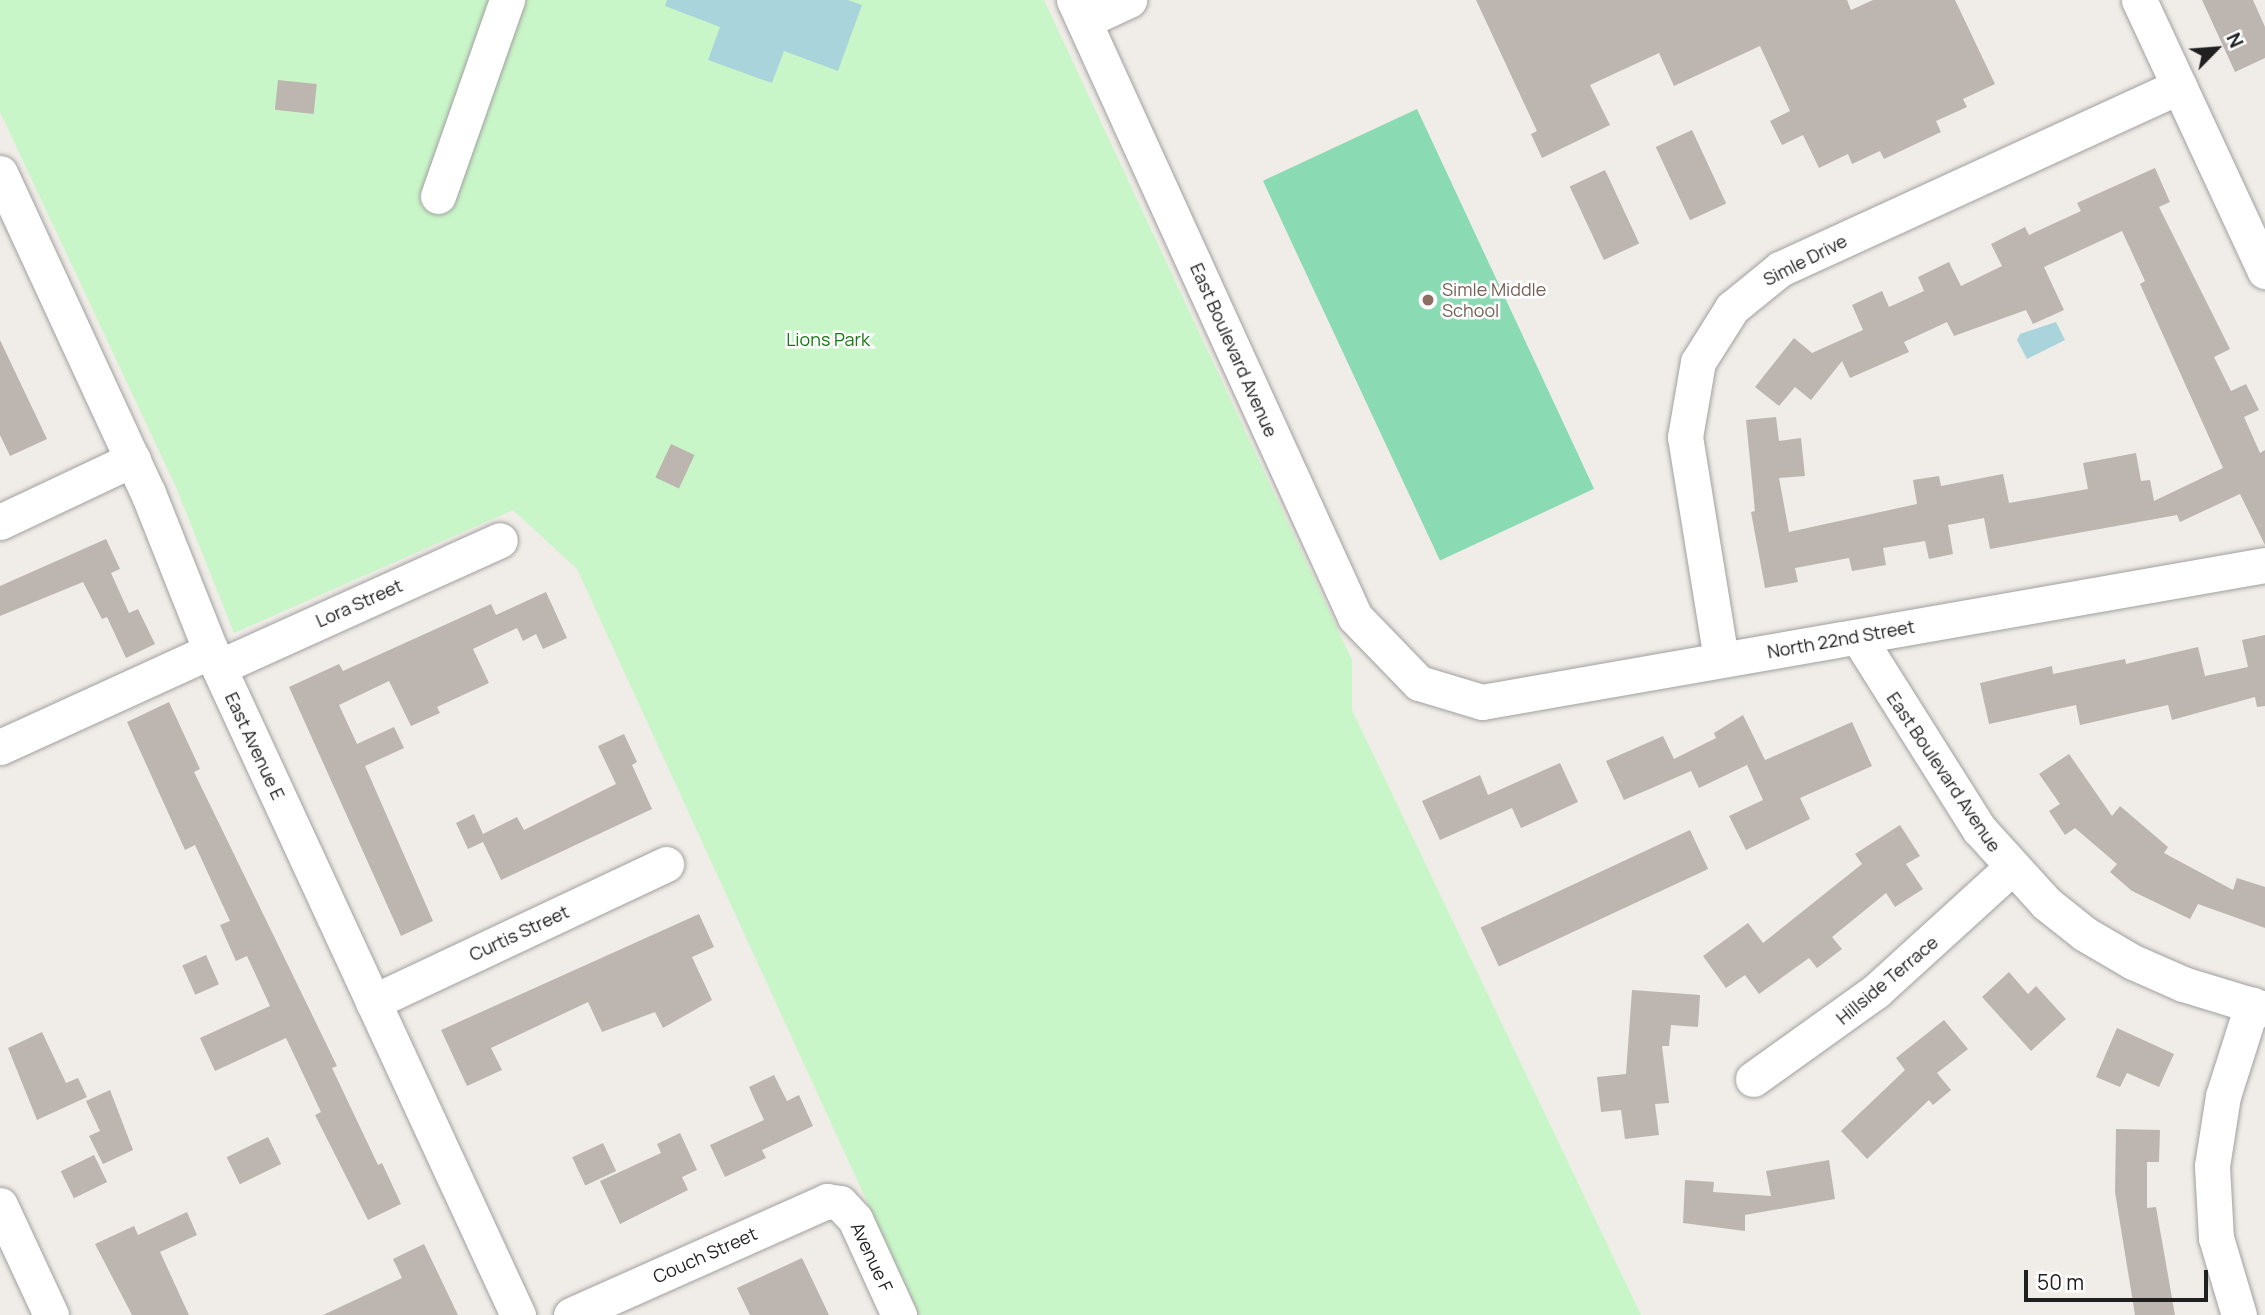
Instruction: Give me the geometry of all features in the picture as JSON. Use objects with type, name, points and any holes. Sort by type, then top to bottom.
[{"type":"street","points":[[438,196],[507,0]]},
{"type":"street","points":[[1079,11],[1129,0]]},
{"type":"street","points":[[2139,0],[2265,270]]},
{"type":"street","name":"East Boulevard Avenue","points":[[1079,11],[1355,617],[1419,683]]},
{"type":"street","name":"Simle Drive","points":[[1721,659],[1685,437],[1698,362],[1732,308],[1780,269],[2179,86]]},
{"type":"street","name":"East Avenue E","points":[[0,173],[133,459],[215,659],[518,1315]]},
{"type":"street","points":[[0,522],[133,459]]},
{"type":"street","name":"Lora Street","points":[[0,747],[500,540]]},
{"type":"street","name":"North 22nd Street","points":[[1419,683],[1482,702],[2265,565]]},
{"type":"street","name":"East Boulevard Avenue","points":[[1858,637],[1964,806],[2011,868],[2063,918],[2109,949],[2183,984],[2258,1007]]},
{"type":"street","name":"Curtis Street","points":[[373,1002],[666,864]]},
{"type":"street","name":"Hillside Terrace","points":[[1753,1079],[1876,992],[2011,868]]},
{"type":"street","points":[[2239,1315],[2216,1238],[2212,1167],[2223,1096],[2258,1007]]},
{"type":"street","name":"Couch Street","points":[[571,1315],[816,1204],[839,1203]]},
{"type":"street","name":"Avenue F","points":[[839,1203],[855,1219],[899,1315]]},
{"type":"street","points":[[0,1205],[10,1252],[51,1315]]},
{"type":"green space","name":"Lions Park","points":[[0,0],[1044,0],[1352,660],[1352,710],[1641,1315],[919,1315],[577,569],[513,510],[234,633],[176,487],[0,112]]},
{"type":"green space","points":[[1417,109],[1594,489],[1440,561],[1263,181]]},
{"type":"water","points":[[667,0],[848,0],[862,5],[838,71],[784,51],[772,83],[708,60],[720,27],[665,6]]},
{"type":"water","points":[[2056,322],[2065,340],[2027,359],[2017,340],[2020,334]]},
{"type":"building","points":[[1476,0],[1847,0],[1851,10],[1873,0],[1955,0],[1995,84],[1963,99],[1967,107],[1936,121],[1941,132],[1884,159],[1880,151],[1852,164],[1848,154],[1819,168],[1803,135],[1782,145],[1770,121],[1790,111],[1760,46],[1674,86],[1659,53],[1590,85],[1610,125],[1542,158],[1531,134],[1537,131]]},
{"type":"building","points":[[2202,0],[2253,0],[2265,27],[2265,58],[2235,72]]},
{"type":"building","points":[[278,80],[317,84],[314,114],[275,110]]},
{"type":"building","points":[[1692,130],[1726,203],[1690,220],[1656,147]]},
{"type":"building","points":[[2155,168],[2170,202],[2159,207],[2230,349],[2214,357],[2231,391],[2246,384],[2259,410],[2244,417],[2260,453],[2265,450],[2265,545],[2240,494],[2180,522],[2177,515],[1990,549],[1984,518],[1948,525],[1953,554],[1929,559],[1925,541],[1883,548],[1886,565],[1852,571],[1849,558],[1795,568],[1798,582],[1765,588],[1751,512],[1755,511],[1746,420],[1776,417],[1779,441],[1801,438],[1805,476],[1779,478],[1789,532],[1917,504],[1913,480],[1939,476],[1941,486],[2003,474],[2009,503],[2088,489],[2083,463],[2136,453],[2141,481],[2150,480],[2154,501],[2223,468],[2140,284],[2145,281],[2122,231],[2044,267],[2064,310],[2033,324],[2026,310],[1954,336],[1947,322],[1904,342],[1909,352],[1850,378],[1842,361],[1811,400],[1795,387],[1779,406],[1755,387],[1794,338],[1812,353],[1863,330],[1852,305],[1882,291],[1889,307],[1924,291],[1918,277],[1949,262],[1961,286],[2002,266],[1991,244],[2025,227],[2029,235],[2081,211],[2077,203]]},
{"type":"building","points":[[1605,170],[1639,243],[1604,260],[1570,186]]},
{"type":"building","points":[[0,340],[47,439],[10,456],[0,435]]},
{"type":"building","points":[[671,444],[695,455],[679,489],[655,478]]},
{"type":"building","points":[[106,539],[120,569],[111,573],[129,613],[138,609],[155,644],[126,658],[107,617],[102,619],[83,582],[0,616],[0,586]]},
{"type":"building","points":[[546,592],[567,638],[543,649],[536,634],[523,641],[517,628],[473,649],[489,683],[437,707],[440,713],[411,726],[389,681],[339,705],[357,744],[394,727],[404,748],[365,766],[433,921],[401,936],[289,687],[339,664],[343,671],[491,604],[496,615]]},
{"type":"building","points":[[2265,635],[2265,706],[2257,707],[2255,697],[2172,720],[2168,705],[2080,725],[2076,705],[1989,724],[1980,683],[2052,666],[2053,674],[2125,659],[2126,664],[2198,647],[2205,676],[2248,667],[2242,640]]},
{"type":"building","points":[[169,702],[200,769],[194,772],[337,1066],[332,1068],[378,1165],[382,1163],[401,1204],[368,1220],[315,1115],[321,1112],[286,1038],[215,1071],[200,1038],[270,1006],[247,956],[236,961],[220,925],[230,921],[195,845],[185,850],[127,722]]},
{"type":"building","points":[[1743,715],[1765,760],[1852,722],[1872,766],[1800,798],[1810,819],[1746,850],[1729,816],[1763,800],[1747,765],[1699,788],[1691,771],[1624,800],[1606,761],[1663,736],[1674,759],[1716,738],[1714,733]]},
{"type":"building","points":[[624,734],[637,762],[632,765],[652,809],[501,880],[483,842],[468,849],[456,823],[474,814],[483,834],[517,817],[524,830],[616,784],[598,746]]},
{"type":"building","points":[[2069,754],[2112,816],[2120,806],[2168,847],[2164,853],[2233,890],[2237,878],[2265,887],[2265,928],[2198,904],[2190,919],[2132,891],[2110,872],[2117,864],[2075,828],[2065,835],[2049,811],[2060,804],[2039,774]]},
{"type":"building","points":[[1560,763],[1578,802],[1521,828],[1512,808],[1440,840],[1422,801],[1480,775],[1488,795]]},
{"type":"building","points":[[1900,825],[1920,856],[1906,864],[1923,889],[1895,907],[1886,893],[1832,937],[1842,949],[1817,968],[1809,958],[1759,994],[1745,975],[1726,988],[1703,956],[1748,923],[1763,943],[1862,864],[1855,854]]},
{"type":"building","points":[[1690,830],[1708,869],[1499,967],[1481,928]]},
{"type":"building","points":[[699,914],[714,947],[692,957],[712,1000],[663,1028],[655,1012],[602,1032],[588,1002],[491,1048],[502,1070],[467,1086],[441,1030]]},
{"type":"building","points":[[206,955],[219,984],[195,995],[182,966]]},
{"type":"building","points":[[2009,972],[2028,994],[2036,986],[2066,1019],[2031,1051],[1982,997]]},
{"type":"building","points":[[1632,990],[1700,995],[1698,1027],[1671,1025],[1669,1046],[1662,1046],[1669,1103],[1655,1104],[1659,1135],[1625,1139],[1621,1110],[1601,1112],[1597,1077],[1626,1074]]},
{"type":"building","points":[[1944,1020],[1968,1049],[1937,1073],[1951,1090],[1933,1105],[1929,1100],[1867,1159],[1841,1131],[1905,1070],[1896,1058]]},
{"type":"building","points":[[2117,1028],[2174,1054],[2159,1087],[2127,1073],[2120,1087],[2096,1077]]},
{"type":"building","points":[[42,1032],[66,1083],[78,1078],[87,1097],[37,1120],[8,1048]]},
{"type":"building","points":[[774,1075],[787,1101],[799,1095],[813,1126],[762,1150],[766,1158],[725,1177],[710,1145],[764,1120],[749,1087]]},
{"type":"building","points":[[110,1090],[133,1150],[103,1164],[89,1136],[100,1131],[86,1101]]},
{"type":"building","points":[[2116,1129],[2160,1130],[2159,1162],[2147,1162],[2147,1208],[2156,1207],[2175,1315],[2135,1315],[2115,1192]]},
{"type":"building","points":[[680,1133],[697,1170],[682,1177],[688,1190],[620,1224],[600,1181],[661,1153],[657,1144]]},
{"type":"building","points":[[268,1137],[281,1164],[240,1184],[227,1157]]},
{"type":"building","points":[[603,1143],[616,1171],[585,1185],[572,1157]]},
{"type":"building","points":[[94,1155],[107,1182],[74,1198],[61,1171]]},
{"type":"building","points":[[1829,1160],[1835,1199],[1745,1215],[1745,1231],[1683,1223],[1685,1180],[1714,1182],[1713,1192],[1771,1196],[1766,1171]]},
{"type":"building","points":[[187,1212],[197,1235],[160,1252],[189,1315],[132,1315],[95,1244],[134,1226],[138,1235]]},
{"type":"building","points":[[424,1244],[458,1315],[323,1315],[402,1278],[393,1259]]},
{"type":"building","points":[[802,1258],[829,1315],[750,1315],[737,1288]]},
{"type":"place","name":"Simle Middle School","points":[[1428,300]]}]
